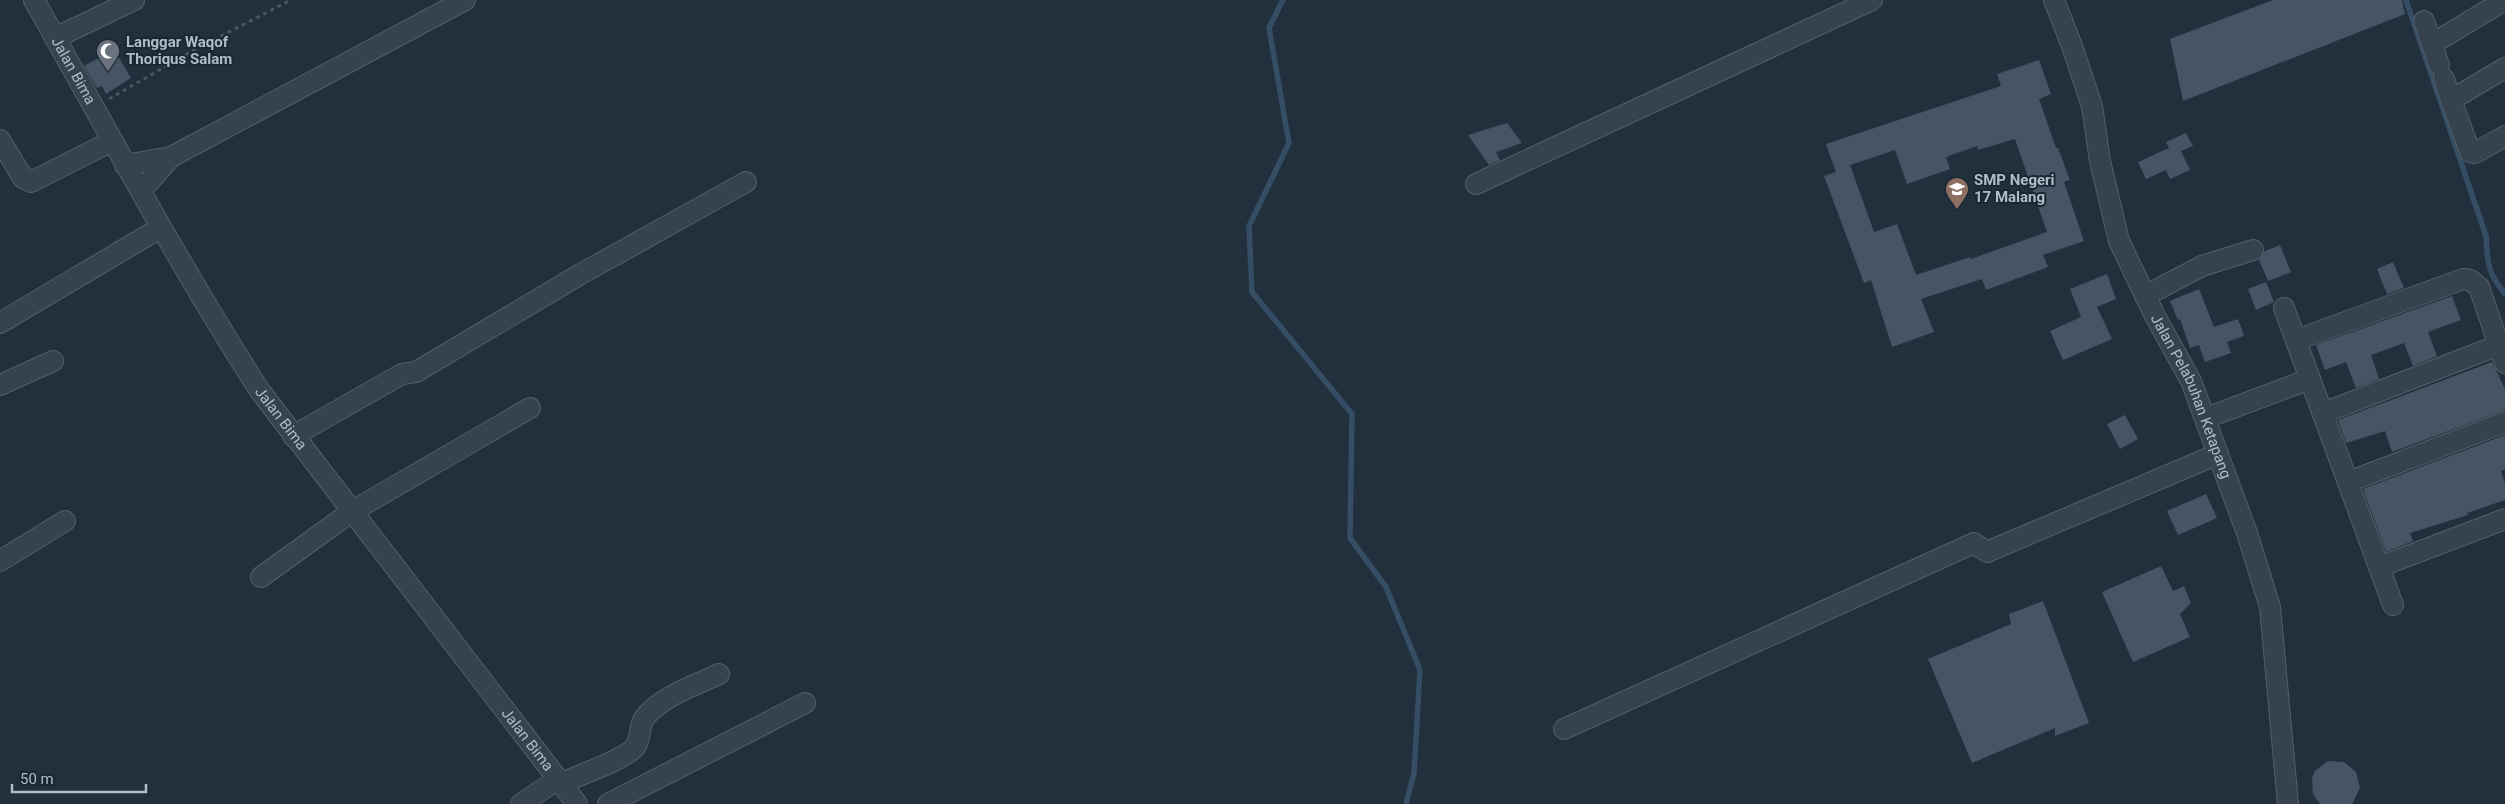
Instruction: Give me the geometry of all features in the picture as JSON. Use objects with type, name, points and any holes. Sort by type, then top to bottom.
[{"type":"street","name":"Jalan Bima","points":[[34,0],[160,228],[218,327],[260,390],[577,804]]},
{"type":"street","points":[[55,38],[134,0]]},
{"type":"street","points":[[125,165],[171,157],[465,0]]},
{"type":"street","points":[[1476,184],[1872,0]]},
{"type":"street","name":"Jalan Pelabuhan Ketapang","points":[[2054,0],[2092,106],[2100,161],[2119,241],[2145,296],[2182,362],[2206,418],[2270,607],[2288,804]]},
{"type":"street","points":[[2432,44],[2505,0]]},
{"type":"street","points":[[2424,21],[2470,152],[2475,153],[2505,136]]},
{"type":"street","points":[[2451,100],[2505,68]]},
{"type":"street","points":[[0,140],[24,178],[31,182],[112,141]]},
{"type":"street","points":[[141,192],[171,157]]},
{"type":"street","points":[[294,436],[402,374],[416,372],[579,275],[746,182]]},
{"type":"street","points":[[0,323],[160,228]]},
{"type":"street","points":[[2145,296],[2202,266],[2253,250]]},
{"type":"street","points":[[2296,340],[2463,279],[2470,280],[2479,287],[2502,354],[2323,413]]},
{"type":"street","points":[[2284,308],[2393,605]]},
{"type":"street","points":[[0,385],[53,360]]},
{"type":"street","points":[[2206,418],[2310,379]]},
{"type":"street","points":[[261,577],[352,512],[530,408]]},
{"type":"street","points":[[2348,482],[2505,422]]},
{"type":"street","points":[[1564,729],[1974,543],[1987,552],[2218,454]]},
{"type":"street","points":[[2379,567],[2505,519]]},
{"type":"street","points":[[0,561],[65,521]]},
{"type":"street","points":[[521,804],[560,781],[629,752],[638,742],[642,722],[648,713],[662,702],[719,674]]},
{"type":"street","points":[[608,804],[805,703]]},
{"type":"path","points":[[93,108],[192,51],[291,0]]},
{"type":"building","points":[[2273,0],[2402,0],[2405,14],[2183,101],[2170,39]]},
{"type":"building","name":"Langgar Waqof Thoriqus Salam","points":[[114,49],[131,78],[106,94],[102,86],[97,88],[84,66]]},
{"type":"building","points":[[2039,60],[2051,94],[2039,99],[2056,148],[2058,148],[2070,180],[2064,182],[2084,241],[2043,255],[2048,267],[1986,290],[1982,279],[1921,299],[1934,332],[1892,347],[1871,280],[1864,283],[1824,176],[1836,172],[1826,144],[2001,86],[1997,74]],"holes":[[[2015,139],[2047,232],[1971,259],[1970,257],[1916,275],[1897,224],[1874,232],[1850,165],[1895,150],[1907,184],[1950,169],[1946,157],[1977,146],[1978,150]]]},
{"type":"building","points":[[1507,123],[1522,143],[1496,152],[1500,160],[1489,165],[1468,135]]},
{"type":"building","points":[[2186,133],[2193,146],[2181,151],[2190,170],[2170,179],[2166,170],[2146,179],[2138,162],[2169,148],[2166,142]]},
{"type":"building","points":[[2280,245],[2291,272],[2268,281],[2259,260],[2265,251]]},
{"type":"building","points":[[2393,262],[2404,288],[2387,294],[2377,269]]},
{"type":"building","points":[[2107,274],[2116,299],[2097,307],[2112,339],[2063,360],[2050,331],[2081,317],[2070,289]]},
{"type":"building","points":[[2266,282],[2274,302],[2256,310],[2248,289]]},
{"type":"building","points":[[2199,289],[2214,327],[2238,319],[2244,336],[2227,342],[2231,353],[2205,362],[2199,345],[2190,348],[2180,319],[2178,320],[2170,301]]},
{"type":"building","points":[[2452,296],[2461,320],[2428,332],[2437,356],[2413,366],[2404,343],[2371,355],[2379,379],[2356,388],[2346,362],[2325,370],[2316,345]]},
{"type":"building","points":[[2492,362],[2505,389],[2505,410],[2392,452],[2385,431],[2346,443],[2338,420]]},
{"type":"building","points":[[2125,415],[2138,439],[2120,449],[2107,424]]},
{"type":"building","points":[[2505,435],[2505,469],[2501,471],[2505,483],[2505,500],[2467,513],[2468,515],[2410,533],[2413,541],[2386,552],[2363,489]]},
{"type":"building","points":[[2206,494],[2217,518],[2178,535],[2167,511]]},
{"type":"building","points":[[2161,566],[2173,591],[2184,586],[2191,603],[2180,614],[2190,637],[2133,662],[2102,592]]},
{"type":"building","points":[[2043,601],[2089,723],[2055,736],[2055,728],[1972,763],[1928,659],[2011,624],[2009,614]]},
{"type":"building","points":[[2328,761],[2344,762],[2356,772],[2360,788],[2352,804],[2320,804],[2313,794],[2312,778],[2315,771]]},
{"type":"waterway","points":[[1283,0],[1269,28],[1289,143],[1249,226],[1252,292],[1352,414],[1350,538],[1386,587],[1420,670],[1414,773],[1406,804]]},
{"type":"waterway","points":[[2406,0],[2486,236],[2487,254],[2492,273],[2505,294]]},
{"type":"place","name":"Langgar Waqof Thoriqus Salam","points":[[108,72]]},
{"type":"place","name":"SMP Negeri 17 Malang","points":[[1957,210]]}]
